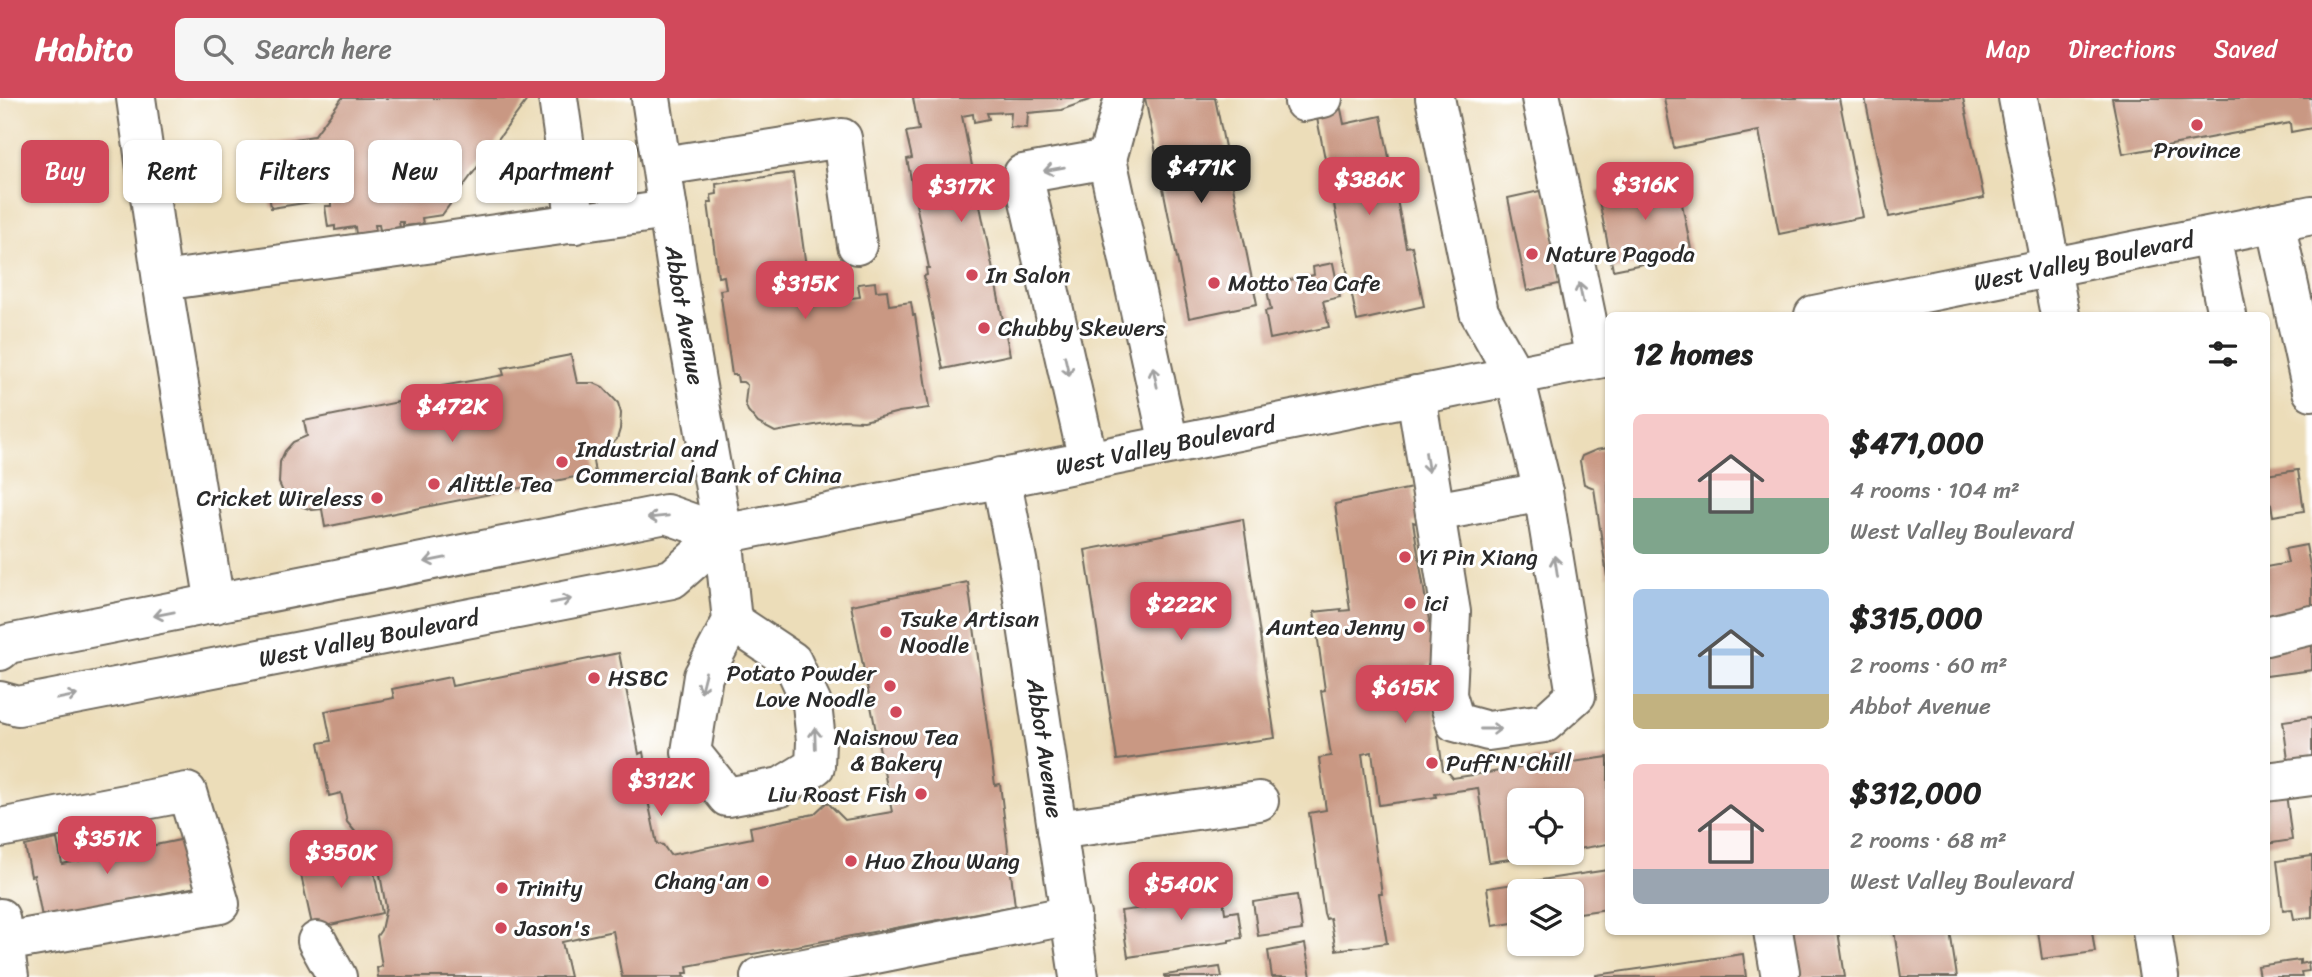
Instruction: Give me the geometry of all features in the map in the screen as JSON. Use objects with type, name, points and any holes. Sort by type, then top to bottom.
[{"type":"main road","points":[[136,98],[162,281],[215,604]]},
{"type":"main road","points":[[558,98],[576,224]]},
{"type":"main road","name":"Abbot Avenue","points":[[651,98],[682,303],[723,534],[732,621]]},
{"type":"main road","points":[[1124,98],[1107,159],[1170,444]]},
{"type":"main road","points":[[1416,395],[1451,612],[1447,695],[1455,722],[1488,731],[1545,723],[1576,695],[1543,492],[1515,376],[1479,312],[1435,98]]},
{"type":"main road","points":[[1541,98],[1601,358]]},
{"type":"main road","points":[[2018,98],[2059,312]]},
{"type":"main road","points":[[663,166],[842,138],[857,245]]},
{"type":"main road","points":[[1088,460],[1023,174],[1107,159]]},
{"type":"main road","points":[[162,281],[668,209]]},
{"type":"main road","points":[[2294,218],[2312,391]]},
{"type":"main road","name":"West Valley Boulevard","points":[[1829,312],[2294,218]]},
{"type":"main road","points":[[2211,236],[2226,312]]},
{"type":"main road","name":"West Valley Boulevard","points":[[0,701],[19,706],[672,579],[723,534],[1601,358]]},
{"type":"main road","name":"Abbot Avenue","points":[[1001,477],[1018,565],[1079,977]]},
{"type":"main road","points":[[1435,512],[1543,492]]},
{"type":"main road","points":[[0,651],[8,645],[666,514],[723,534]]},
{"type":"main road","points":[[2270,635],[2312,625]]},
{"type":"main road","points":[[2270,781],[2312,776]]},
{"type":"main road","points":[[0,828],[187,792],[220,904],[4,946]]},
{"type":"main road","points":[[1057,830],[1259,801]]},
{"type":"main road","points":[[760,977],[1071,915]]},
{"type":"main road","points":[[1774,935],[1780,972]]},
{"type":"main road","points":[[2153,935],[2159,977]]},
{"type":"main road","points":[[317,941],[337,977]]},
{"type":"building","points":[[342,98],[527,98],[497,140],[476,140],[476,169],[462,188],[462,140],[368,140],[368,203],[451,203],[442,215],[422,218],[423,224],[403,226],[403,222],[399,222],[400,227],[380,230],[379,225],[375,225],[376,231],[356,234],[355,227],[335,230],[335,226],[328,227],[325,206],[331,206],[331,203],[354,203],[354,140],[288,140],[314,136]]},
{"type":"building","points":[[913,98],[1095,98],[1061,110],[1028,113],[1027,128],[1010,127],[1011,112],[987,113],[989,119],[974,122],[973,114],[962,116],[1010,355],[943,369],[924,276],[927,275],[926,268],[929,268],[907,159],[912,158],[906,132],[919,130]]},
{"type":"building","points":[[1145,98],[1215,98],[1257,304],[1189,318]]},
{"type":"building","points":[[1664,98],[1839,98],[1863,217],[1779,234],[1759,131],[1674,148]]},
{"type":"building","points":[[1865,98],[1963,98],[1984,198],[1889,217]]},
{"type":"building","name":"Province","points":[[2112,98],[2312,98],[2312,128],[2291,132],[2290,123],[2123,154]]},
{"type":"building","points":[[1341,109],[1344,124],[1381,116],[1406,247],[1412,246],[1424,306],[1357,321],[1316,113]]},
{"type":"building","points":[[793,173],[811,303],[860,297],[858,284],[875,282],[876,291],[887,290],[889,305],[911,302],[929,408],[864,421],[843,420],[775,432],[758,423],[748,411],[745,403],[747,385],[738,382],[737,375],[732,375],[720,290],[726,289],[724,276],[718,277],[708,203],[712,203],[711,195],[717,194],[716,184]]},
{"type":"building","points":[[1676,174],[1692,254],[1613,270],[1597,191]]},
{"type":"building","points":[[1544,190],[1563,283],[1527,291],[1508,198]]},
{"type":"building","points":[[270,203],[304,203],[271,208]]},
{"type":"building","points":[[1333,263],[1340,297],[1323,301],[1329,327],[1270,339],[1265,311],[1271,310],[1266,285],[1314,275],[1313,267]]},
{"type":"building","points":[[571,355],[577,383],[594,383],[603,387],[618,403],[621,413],[617,439],[608,449],[592,455],[595,473],[325,527],[322,509],[312,510],[298,505],[283,492],[279,483],[280,462],[293,442],[307,436],[304,421],[443,393],[442,386],[504,375],[502,368]]},
{"type":"building","points":[[1605,448],[1605,562],[1594,488],[1584,484],[1580,461],[1582,456]]},
{"type":"building","points":[[2298,470],[2304,511],[2273,516],[2270,504],[2270,474]]},
{"type":"building","points":[[1412,488],[1420,519],[1416,523],[1413,522],[1435,657],[1434,662],[1428,665],[1443,770],[1453,778],[1520,768],[1526,759],[1557,754],[1566,763],[1605,757],[1605,844],[1584,848],[1584,788],[1507,788],[1507,859],[1489,862],[1478,788],[1379,805],[1372,752],[1362,754],[1387,943],[1336,950],[1330,918],[1326,919],[1324,913],[1309,813],[1326,810],[1319,758],[1331,756],[1321,691],[1325,690],[1314,612],[1350,610],[1335,504]]},
{"type":"building","points":[[1243,519],[1275,738],[1117,760],[1085,550]]},
{"type":"building","points":[[2306,545],[2312,576],[2312,617],[2270,626],[2270,566],[2288,563],[2285,549]]},
{"type":"building","points":[[968,582],[995,785],[1000,784],[1015,906],[687,966],[688,973],[684,973],[685,977],[622,977],[613,931],[562,942],[570,977],[378,977],[377,968],[382,966],[377,936],[386,907],[377,858],[347,822],[341,793],[329,796],[319,743],[331,741],[325,711],[394,698],[392,689],[450,677],[452,686],[619,653],[639,754],[643,752],[648,780],[644,781],[657,844],[663,845],[670,855],[752,838],[750,827],[814,814],[827,802],[845,820],[892,812],[851,605]]},
{"type":"building","points":[[2312,639],[2312,670],[2270,675],[2270,644]]},
{"type":"building","points":[[2312,717],[2312,757],[2288,760],[2283,721]]},
{"type":"building","points":[[2286,794],[2292,840],[2270,843],[2270,796]]},
{"type":"building","points":[[57,839],[62,864],[185,839],[196,887],[42,917],[25,846]]},
{"type":"building","points":[[370,851],[382,913],[313,929],[299,866]]},
{"type":"building","points":[[2312,856],[2312,917],[2294,919],[2292,909],[2283,910],[2277,861]]},
{"type":"building","points":[[1605,870],[1605,909],[1584,912],[1584,879],[1548,879]]},
{"type":"building","points":[[1221,881],[1225,913],[1238,911],[1242,938],[1128,957],[1121,911],[1144,908],[1143,901],[1182,895],[1181,890],[1187,889],[1187,886]]},
{"type":"building","points":[[1507,885],[1507,924],[1493,926],[1487,888]]},
{"type":"building","points":[[1297,895],[1302,930],[1258,936],[1253,902]]},
{"type":"building","points":[[1784,935],[1839,935],[1845,977],[1790,977]]},
{"type":"building","points":[[1895,935],[1951,935],[1957,977],[1901,977]]},
{"type":"building","points":[[2039,935],[2093,935],[2095,952],[2042,959]]},
{"type":"building","points":[[1305,944],[1311,977],[1272,977],[1268,951]]},
{"type":"building","points":[[1743,954],[1746,977],[1596,977],[1596,975]]},
{"type":"building","points":[[2300,960],[2300,964],[2308,962],[2309,971],[2301,972],[2302,977],[2259,977],[2257,966]]},
{"type":"building","points":[[1220,967],[1222,977],[1165,977],[1165,975]]},
{"type":"place","name":"Province","points":[[2197,125]]},
{"type":"place","name":"Nature Pagoda","points":[[1532,254]]},
{"type":"place","name":"In Salon","points":[[972,275]]},
{"type":"place","name":"Motto Tea Cafe","points":[[1214,283]]},
{"type":"place","name":"Chubby Skewers","points":[[984,328]]},
{"type":"place","name":"Industrial and Commercial Bank of China","points":[[562,462]]},
{"type":"place","name":"Alittle Tea","points":[[434,484]]},
{"type":"place","name":"Cricket Wireless","points":[[377,498]]},
{"type":"place","name":"Yi Pin Xiang","points":[[1405,557]]},
{"type":"place","name":"ici","points":[[1410,603]]},
{"type":"place","name":"Auntea Jenny","points":[[1419,627]]},
{"type":"place","name":"Tsuke Artisan Noodle","points":[[886,632]]},
{"type":"place","name":"HSBC","points":[[594,678]]},
{"type":"place","name":"Potato Powder Love Noodle","points":[[890,686]]},
{"type":"place","name":"Naisnow Tea & Bakery","points":[[896,712]]},
{"type":"place","name":"Puff'N'Chill","points":[[1432,763]]},
{"type":"place","name":"Liu Roast Fish","points":[[921,794]]},
{"type":"place","name":"Huo Zhou Wang","points":[[851,861]]},
{"type":"place","name":"Chang'an","points":[[763,881]]},
{"type":"place","name":"Trinity","points":[[502,888]]},
{"type":"place","name":"Jason's","points":[[501,928]]}]
